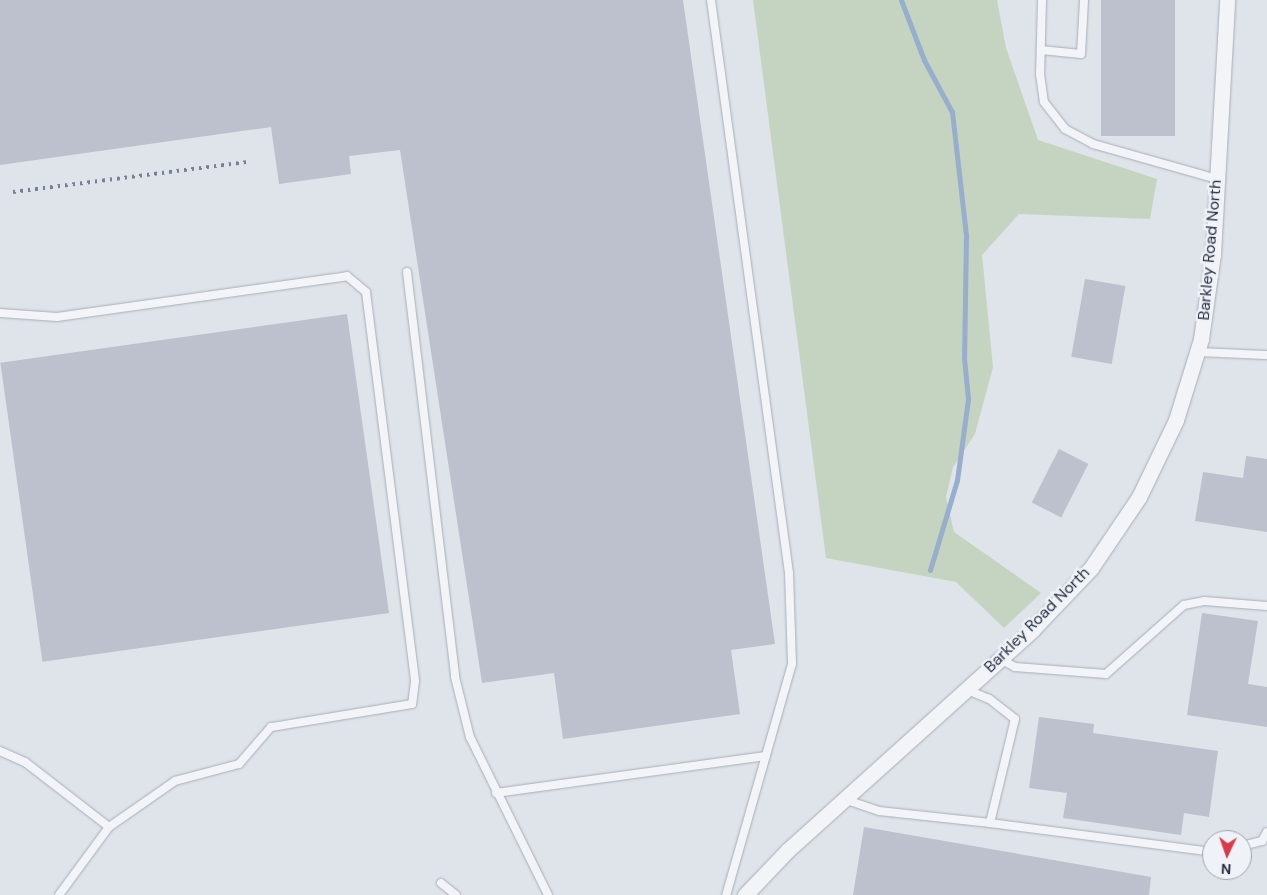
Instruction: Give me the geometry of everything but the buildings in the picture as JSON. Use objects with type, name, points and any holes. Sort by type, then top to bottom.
[{"type":"street","name":"Barkley Road North","points":[[745,895],[844,800],[1000,659],[1090,568],[1139,498],[1176,420],[1197,352],[1213,254],[1227,0]]},
{"type":"lane","points":[[712,0],[789,573],[792,664],[726,895]]},
{"type":"lane","points":[[1042,0],[1041,50],[1044,102],[1064,129],[1093,144],[1217,180]]},
{"type":"lane","points":[[1041,50],[1081,54],[1084,0]]},
{"type":"lane","points":[[407,272],[455,677],[470,737],[548,895]]},
{"type":"lane","points":[[0,313],[57,317],[347,276],[366,292],[415,681],[412,704],[271,727],[239,764],[175,781],[110,827],[59,895]]},
{"type":"lane","points":[[1197,352],[1267,355]]},
{"type":"lane","points":[[1000,659],[1015,667],[1106,674],[1184,605],[1204,601],[1267,606]]},
{"type":"lane","points":[[966,689],[989,699],[1015,719],[990,823]]},
{"type":"lane","points":[[0,751],[25,762],[110,827]]},
{"type":"lane","points":[[496,793],[765,756]]},
{"type":"lane","points":[[844,800],[879,811],[990,823],[1202,851]]},
{"type":"lane","points":[[1252,844],[1262,841],[1267,832]]},
{"type":"lane","points":[[441,883],[456,895]]},
{"type":"green space","points":[[753,0],[997,0],[1006,48],[1038,140],[1157,179],[1150,219],[1019,214],[982,255],[993,367],[975,434],[953,467],[946,497],[954,532],[1041,593],[1004,628],[956,582],[826,558]]},
{"type":"waterway","points":[[901,0],[924,60],[952,112],[966,235],[964,358],[968,399],[957,480],[930,570]]},
{"type":"railway","points":[[13,192],[246,162]]}]
